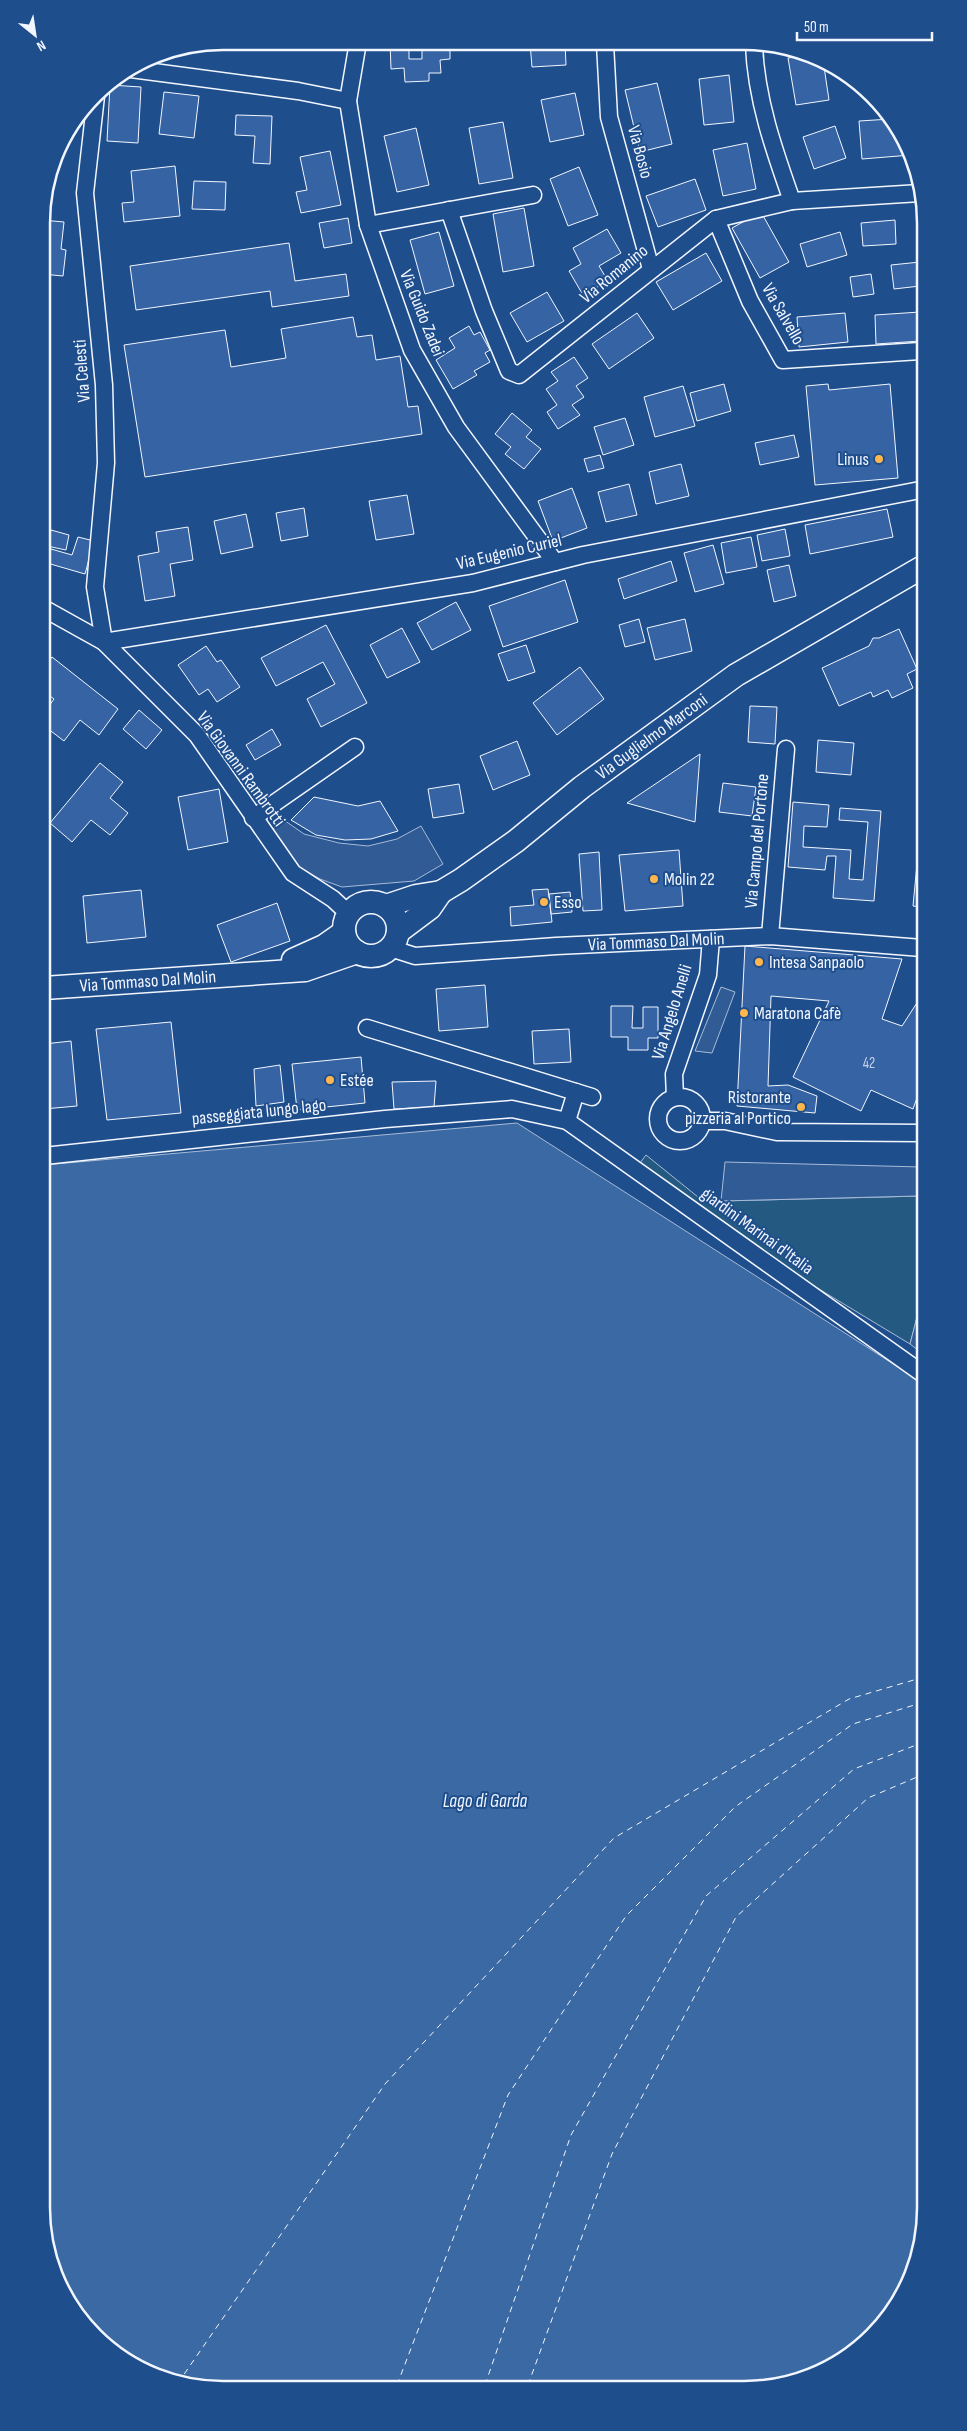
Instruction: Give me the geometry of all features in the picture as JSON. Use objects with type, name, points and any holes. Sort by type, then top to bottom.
[{"type":"main road","name":"Via Guglielmo Marconi","points":[[386,906],[416,896],[441,892],[516,842],[582,787],[736,675],[917,570]]},
{"type":"main road","points":[[394,940],[396,917],[386,906],[370,902],[362,903],[346,923],[346,940],[357,952],[375,955],[394,940],[430,908],[441,892]]},
{"type":"main road","name":"Via Tommaso Dal Molin","points":[[252,972],[300,958],[324,946],[346,923]]},
{"type":"main road","name":"Via Tommaso Dal Molin","points":[[50,988],[252,972],[305,970],[357,952]]},
{"type":"street","name":"Via Guido Zadei","points":[[357,50],[348,101],[368,225],[412,350],[456,428],[555,562]]},
{"type":"street","name":"Via Bosio","points":[[605,50],[609,117],[650,269]]},
{"type":"street","points":[[754,50],[754,62],[766,126],[792,201]]},
{"type":"street","points":[[142,70],[298,91],[348,101]]},
{"type":"street","name":"Via Celesti","points":[[95,108],[85,193],[104,385],[106,463],[95,587],[104,642]]},
{"type":"street","name":"Via Romanino","points":[[449,210],[484,311],[509,371],[519,375],[650,269],[716,219],[792,201],[914,193]]},
{"type":"street","points":[[368,225],[533,195]]},
{"type":"street","name":"Via Salvello","points":[[716,219],[750,301],[783,360],[917,351]]},
{"type":"street","name":"Via Eugenio Curiel","points":[[104,642],[472,583],[555,562],[917,491]]},
{"type":"street","name":"Via Giovanni Rambrotti","points":[[50,612],[104,642],[196,735],[293,873],[333,899],[346,923]]},
{"type":"street","points":[[253,818],[355,746]]},
{"type":"street","name":"Via Campo del Portone","points":[[770,936],[786,749]]},
{"type":"street","name":"Via Tommaso Dal Molin","points":[[394,940],[415,956],[770,936],[917,948]]},
{"type":"street","name":"Via Angelo Anelli","points":[[675,1097],[674,1074],[708,975],[711,939]]},
{"type":"street","points":[[367,1028],[592,1097]]},
{"type":"street","points":[[567,1121],[576,1092]]},
{"type":"street","points":[[675,1097],[687,1098],[697,1104],[702,1121],[699,1132],[690,1139],[678,1141],[668,1138],[658,1124],[659,1113],[664,1103],[675,1097]]},
{"type":"street","name":"passeggiata lungo lago","points":[[50,1155],[385,1119],[512,1109],[567,1121]]},
{"type":"street","name":"giardini Marinai d'Italia","points":[[567,1121],[917,1370]]},
{"type":"street","points":[[702,1121],[725,1121],[777,1132],[917,1133]]},
{"type":"shaded area","points":[[281,818],[304,834],[339,843],[368,846],[397,839],[421,826],[443,864],[414,881],[342,887],[320,879],[297,866],[272,831]]},
{"type":"shaded area","points":[[721,987],[735,992],[712,1053],[695,1051]]},
{"type":"shaded area","points":[[646,1155],[698,1197],[721,1201],[917,1196],[917,1317],[910,1344],[761,1254],[637,1167]]},
{"type":"shaded area","points":[[725,1162],[917,1167],[917,1196],[721,1201]]},
{"type":"shaded area","points":[[917,1317],[917,1349],[910,1344]]},
{"type":"water","name":"Lago di Garda","points":[[517,1123],[917,1379],[917,2219],[908,2263],[888,2304],[858,2338],[840,2352],[810,2368],[766,2380],[212,2381],[168,2372],[127,2352],[101,2330],[73,2294],[63,2274],[56,2252],[51,2230],[50,2208],[50,1164]]},
{"type":"building","points":[[390,50],[409,50],[409,59],[422,59],[422,50],[450,50],[450,59],[440,60],[441,73],[429,73],[429,81],[405,82],[404,68],[391,69]]},
{"type":"building","points":[[531,50],[565,50],[566,65],[532,67]]},
{"type":"building","points":[[792,57],[810,63],[825,70],[829,100],[796,105],[788,58]]},
{"type":"building","points":[[729,75],[734,122],[704,125],[699,79]]},
{"type":"building","points":[[657,83],[672,144],[640,152],[625,90]]},
{"type":"building","points":[[119,86],[141,87],[138,143],[107,141],[110,93]]},
{"type":"building","points":[[164,92],[199,96],[194,138],[159,134]]},
{"type":"building","points":[[575,93],[584,135],[550,142],[541,100]]},
{"type":"building","points":[[236,115],[272,116],[270,164],[253,163],[255,136],[235,135]]},
{"type":"building","points":[[882,120],[903,156],[862,159],[859,121]]},
{"type":"building","points":[[503,122],[513,178],[479,184],[469,128]]},
{"type":"building","points":[[835,126],[846,158],[814,169],[803,137]]},
{"type":"building","points":[[416,128],[429,185],[397,192],[384,136]]},
{"type":"building","points":[[747,143],[756,189],[723,196],[713,150]]},
{"type":"building","points":[[330,151],[341,205],[301,213],[296,192],[307,190],[300,157]]},
{"type":"building","points":[[175,166],[180,216],[124,222],[122,203],[134,202],[131,171]]},
{"type":"building","points":[[579,167],[598,215],[568,226],[550,179]]},
{"type":"building","points":[[695,179],[706,210],[658,227],[646,196]]},
{"type":"building","points":[[194,181],[226,182],[225,210],[192,209]]},
{"type":"building","points":[[524,208],[534,266],[503,272],[493,214]]},
{"type":"building","points":[[761,212],[789,262],[760,278],[732,228]]},
{"type":"building","points":[[348,218],[352,243],[324,248],[319,223]]},
{"type":"building","points":[[895,220],[896,244],[863,246],[861,223]]},
{"type":"building","points":[[50,221],[64,222],[61,249],[66,250],[63,276],[50,275]]},
{"type":"building","points":[[607,229],[621,253],[599,266],[608,281],[583,295],[569,271],[581,264],[573,248]]},
{"type":"building","points":[[439,232],[454,286],[425,294],[410,240]]},
{"type":"building","points":[[840,232],[847,255],[807,267],[800,244]]},
{"type":"building","points":[[289,243],[295,281],[346,274],[349,296],[272,307],[270,291],[136,310],[130,266]]},
{"type":"building","points":[[706,253],[722,281],[673,310],[656,282]]},
{"type":"building","points":[[917,262],[917,286],[894,289],[891,265]]},
{"type":"building","points":[[871,274],[874,294],[853,297],[850,277]]},
{"type":"building","points":[[547,292],[564,321],[527,342],[510,313]]},
{"type":"building","points":[[917,312],[917,341],[876,344],[875,315]]},
{"type":"building","points":[[637,313],[654,338],[609,369],[592,344]]},
{"type":"building","points":[[845,313],[848,342],[799,347],[797,317]]},
{"type":"building","points":[[353,317],[357,337],[372,335],[376,360],[400,356],[408,407],[418,406],[422,434],[145,477],[124,345],[225,330],[231,367],[286,358],[281,329]]},
{"type":"building","points":[[469,326],[474,335],[480,332],[490,350],[485,353],[490,362],[474,371],[477,375],[453,389],[436,360],[455,348],[449,338]]},
{"type":"building","points":[[574,357],[588,378],[576,386],[584,397],[572,405],[580,415],[558,429],[547,412],[557,405],[546,389],[558,381],[551,372]]},
{"type":"building","points":[[724,384],[731,411],[697,421],[690,393]]},
{"type":"building","points":[[828,384],[829,390],[890,384],[898,478],[815,485],[806,386]]},
{"type":"building","points":[[683,386],[695,426],[655,437],[644,397]]},
{"type":"building","points":[[512,413],[532,430],[526,437],[541,449],[524,469],[505,454],[511,447],[495,434]]},
{"type":"building","points":[[625,418],[634,445],[603,455],[594,427]]},
{"type":"building","points":[[794,435],[799,457],[760,465],[755,443]]},
{"type":"building","points":[[600,455],[604,468],[588,472],[584,459]]},
{"type":"building","points":[[681,464],[689,496],[656,504],[649,472]]},
{"type":"building","points":[[629,484],[637,515],[606,522],[598,492]]},
{"type":"building","points":[[572,488],[587,528],[553,541],[538,501]]},
{"type":"building","points":[[407,495],[414,534],[376,540],[369,501]]},
{"type":"building","points":[[304,508],[308,536],[281,541],[276,513]]},
{"type":"building","points":[[887,509],[893,537],[810,554],[805,525]]},
{"type":"building","points":[[246,514],[253,547],[221,554],[214,521]]},
{"type":"building","points":[[188,527],[193,560],[170,564],[175,596],[145,601],[138,556],[159,552],[156,532]]},
{"type":"building","points":[[785,529],[790,556],[762,561],[757,535]]},
{"type":"building","points":[[51,530],[69,535],[66,550],[50,547]]},
{"type":"building","points":[[78,537],[94,541],[85,574],[50,564],[51,549],[72,555]]},
{"type":"building","points":[[751,537],[757,567],[726,573],[721,543]]},
{"type":"building","points":[[713,545],[724,584],[695,592],[684,553]]},
{"type":"building","points":[[671,561],[677,581],[624,599],[618,579]]},
{"type":"building","points":[[789,565],[796,596],[774,602],[767,570]]},
{"type":"building","points":[[565,580],[578,622],[503,647],[489,606]]},
{"type":"building","points":[[456,602],[471,630],[432,650],[417,623]]},
{"type":"building","points":[[639,619],[645,642],[625,647],[619,625]]},
{"type":"building","points":[[685,619],[692,651],[655,660],[647,628]]},
{"type":"building","points":[[326,625],[367,703],[321,727],[307,699],[335,684],[323,662],[276,686],[261,658]]},
{"type":"building","points":[[402,628],[420,662],[387,678],[370,645]]},
{"type":"building","points":[[899,629],[917,669],[907,674],[913,688],[892,698],[888,690],[873,697],[871,692],[839,706],[822,668],[869,646],[873,638],[879,638]]},
{"type":"building","points":[[526,645],[535,672],[508,681],[498,654]]},
{"type":"building","points":[[206,646],[217,662],[221,660],[240,687],[217,702],[208,689],[199,695],[178,665]]},
{"type":"building","points":[[52,657],[118,709],[99,735],[80,720],[64,741],[50,730],[50,704],[54,699],[50,696],[50,660]]},
{"type":"building","points":[[580,667],[604,699],[557,735],[533,703]]},
{"type":"building","points":[[750,706],[777,707],[775,744],[748,742]]},
{"type":"building","points":[[139,710],[162,730],[146,749],[123,729]]},
{"type":"building","points":[[272,729],[281,745],[255,760],[246,745]]},
{"type":"building","points":[[818,740],[854,743],[851,775],[816,772]]},
{"type":"building","points":[[517,741],[530,775],[493,790],[480,756]]},
{"type":"building","points":[[700,754],[695,822],[627,803]]},
{"type":"building","points":[[100,763],[123,782],[110,798],[128,813],[110,835],[91,820],[72,842],[50,823]]},
{"type":"building","points":[[723,783],[756,787],[752,816],[719,812]]},
{"type":"building","points":[[459,784],[464,813],[433,818],[428,789]]},
{"type":"building","points":[[219,789],[228,842],[188,850],[178,797]]},
{"type":"building","points":[[314,797],[358,806],[380,801],[398,831],[371,839],[345,840],[316,835],[291,820]]},
{"type":"building","points":[[793,802],[829,805],[827,827],[804,826],[803,847],[851,850],[849,879],[863,880],[868,822],[839,820],[840,808],[881,811],[874,901],[833,898],[836,856],[827,856],[825,870],[788,867]]},
{"type":"building","points":[[679,850],[683,906],[625,911],[619,855]]},
{"type":"building","points":[[599,852],[602,910],[583,911],[579,854]]},
{"type":"building","points":[[917,864],[917,906],[913,906]]},
{"type":"building","points":[[548,889],[552,922],[511,926],[510,907],[534,905],[532,890]]},
{"type":"building","points":[[141,890],[146,937],[87,943],[83,896]]},
{"type":"building","points":[[570,892],[572,912],[551,914],[549,894]]},
{"type":"building","points":[[277,903],[290,941],[231,962],[217,925]]},
{"type":"building","points":[[745,946],[902,959],[882,1019],[902,1026],[917,1003],[917,1098],[913,1109],[871,1090],[861,1111],[793,1077],[829,1001],[771,996],[768,1086],[788,1085],[817,1096],[815,1113],[737,1106]]},
{"type":"building","points":[[485,985],[488,1027],[439,1031],[436,989]]},
{"type":"building","points":[[611,1006],[633,1006],[632,1028],[643,1028],[643,1007],[658,1007],[658,1038],[648,1038],[648,1050],[628,1050],[628,1037],[611,1037]]},
{"type":"building","points":[[171,1022],[181,1113],[107,1120],[96,1029]]},
{"type":"building","points":[[569,1029],[571,1062],[534,1064],[532,1031]]},
{"type":"building","points":[[71,1041],[77,1106],[50,1108],[50,1043]]},
{"type":"building","points":[[361,1057],[365,1103],[297,1110],[292,1064]]},
{"type":"building","points":[[280,1065],[284,1102],[256,1106],[254,1069]]},
{"type":"building","points":[[436,1081],[434,1107],[394,1109],[392,1082]]},
{"type":"ferry route","points":[[183,2376],[385,2084],[614,1838],[849,1699],[917,1679]]},
{"type":"ferry route","points":[[399,2381],[508,2095],[626,1916],[735,1807],[853,1724],[917,1704]]},
{"type":"ferry route","points":[[486,2381],[571,2135],[706,1896],[854,1769],[917,1745]]},
{"type":"ferry route","points":[[529,2381],[612,2154],[736,1917],[868,1798],[917,1777]]},
{"type":"place","name":"Linus","points":[[879,459]]},
{"type":"place","name":"Molin 22","points":[[654,879]]},
{"type":"place","name":"Esso","points":[[544,902]]},
{"type":"place","name":"Intesa Sanpaolo","points":[[759,962]]},
{"type":"place","name":"Maratona Cafè","points":[[744,1013]]},
{"type":"place","name":"Estée","points":[[330,1080]]},
{"type":"place","name":"Ristorante pizzeria al Portico","points":[[801,1107]]}]
